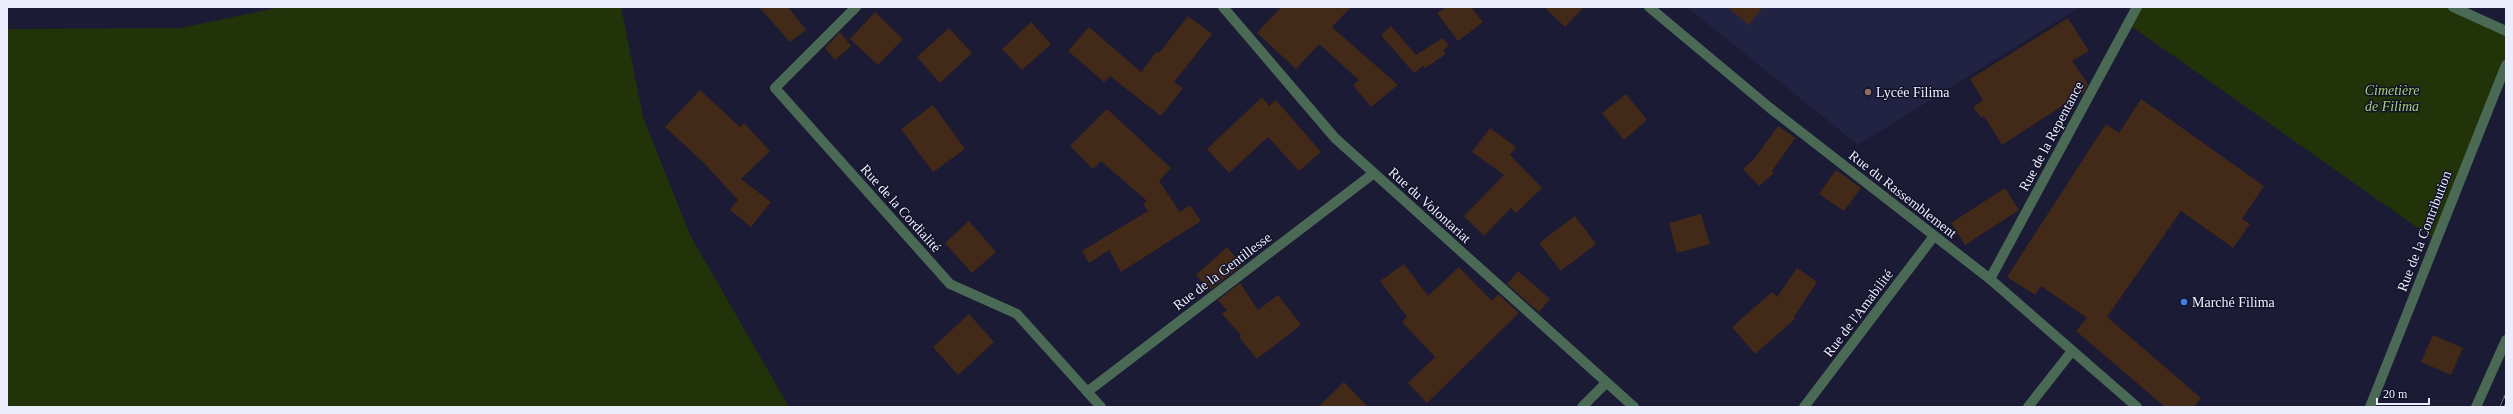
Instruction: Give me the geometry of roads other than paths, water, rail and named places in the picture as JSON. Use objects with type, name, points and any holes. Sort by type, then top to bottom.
[{"type":"street","name":"Rue de la Cordialité","points":[[856,7],[775,88],[950,284],[1017,314],[1101,407]]},
{"type":"street","name":"Rue du Volontariat","points":[[1223,7],[1335,138],[1634,407]]},
{"type":"street","name":"Rue du Rassemblement","points":[[1649,7],[1770,108],[1990,279],[2137,407]]},
{"type":"street","name":"Rue de la Repentance","points":[[1990,279],[2137,7]]},
{"type":"street","points":[[2453,7],[2506,31]]},
{"type":"street","name":"Rue de la Contribution","points":[[2370,407],[2506,65]]},
{"type":"street","name":"Rue de la Gentillesse","points":[[1087,392],[1374,173]]},
{"type":"street","name":"Rue de l'Amabilité","points":[[1804,407],[1934,236]]},
{"type":"street","points":[[2476,407],[2506,340]]},
{"type":"street","points":[[2028,407],[2072,350]]},
{"type":"street","points":[[1582,407],[1606,383]]},
{"type":"railway","points":[[2502,407],[2506,397]]},
{"type":"place","name":"Lycée Filima","points":[[1868,92]]},
{"type":"place","name":"Marché Filima","points":[[2184,302]]},
{"type":"park label","name":"Cimetière de Filima","points":[[2392,98]]}]
